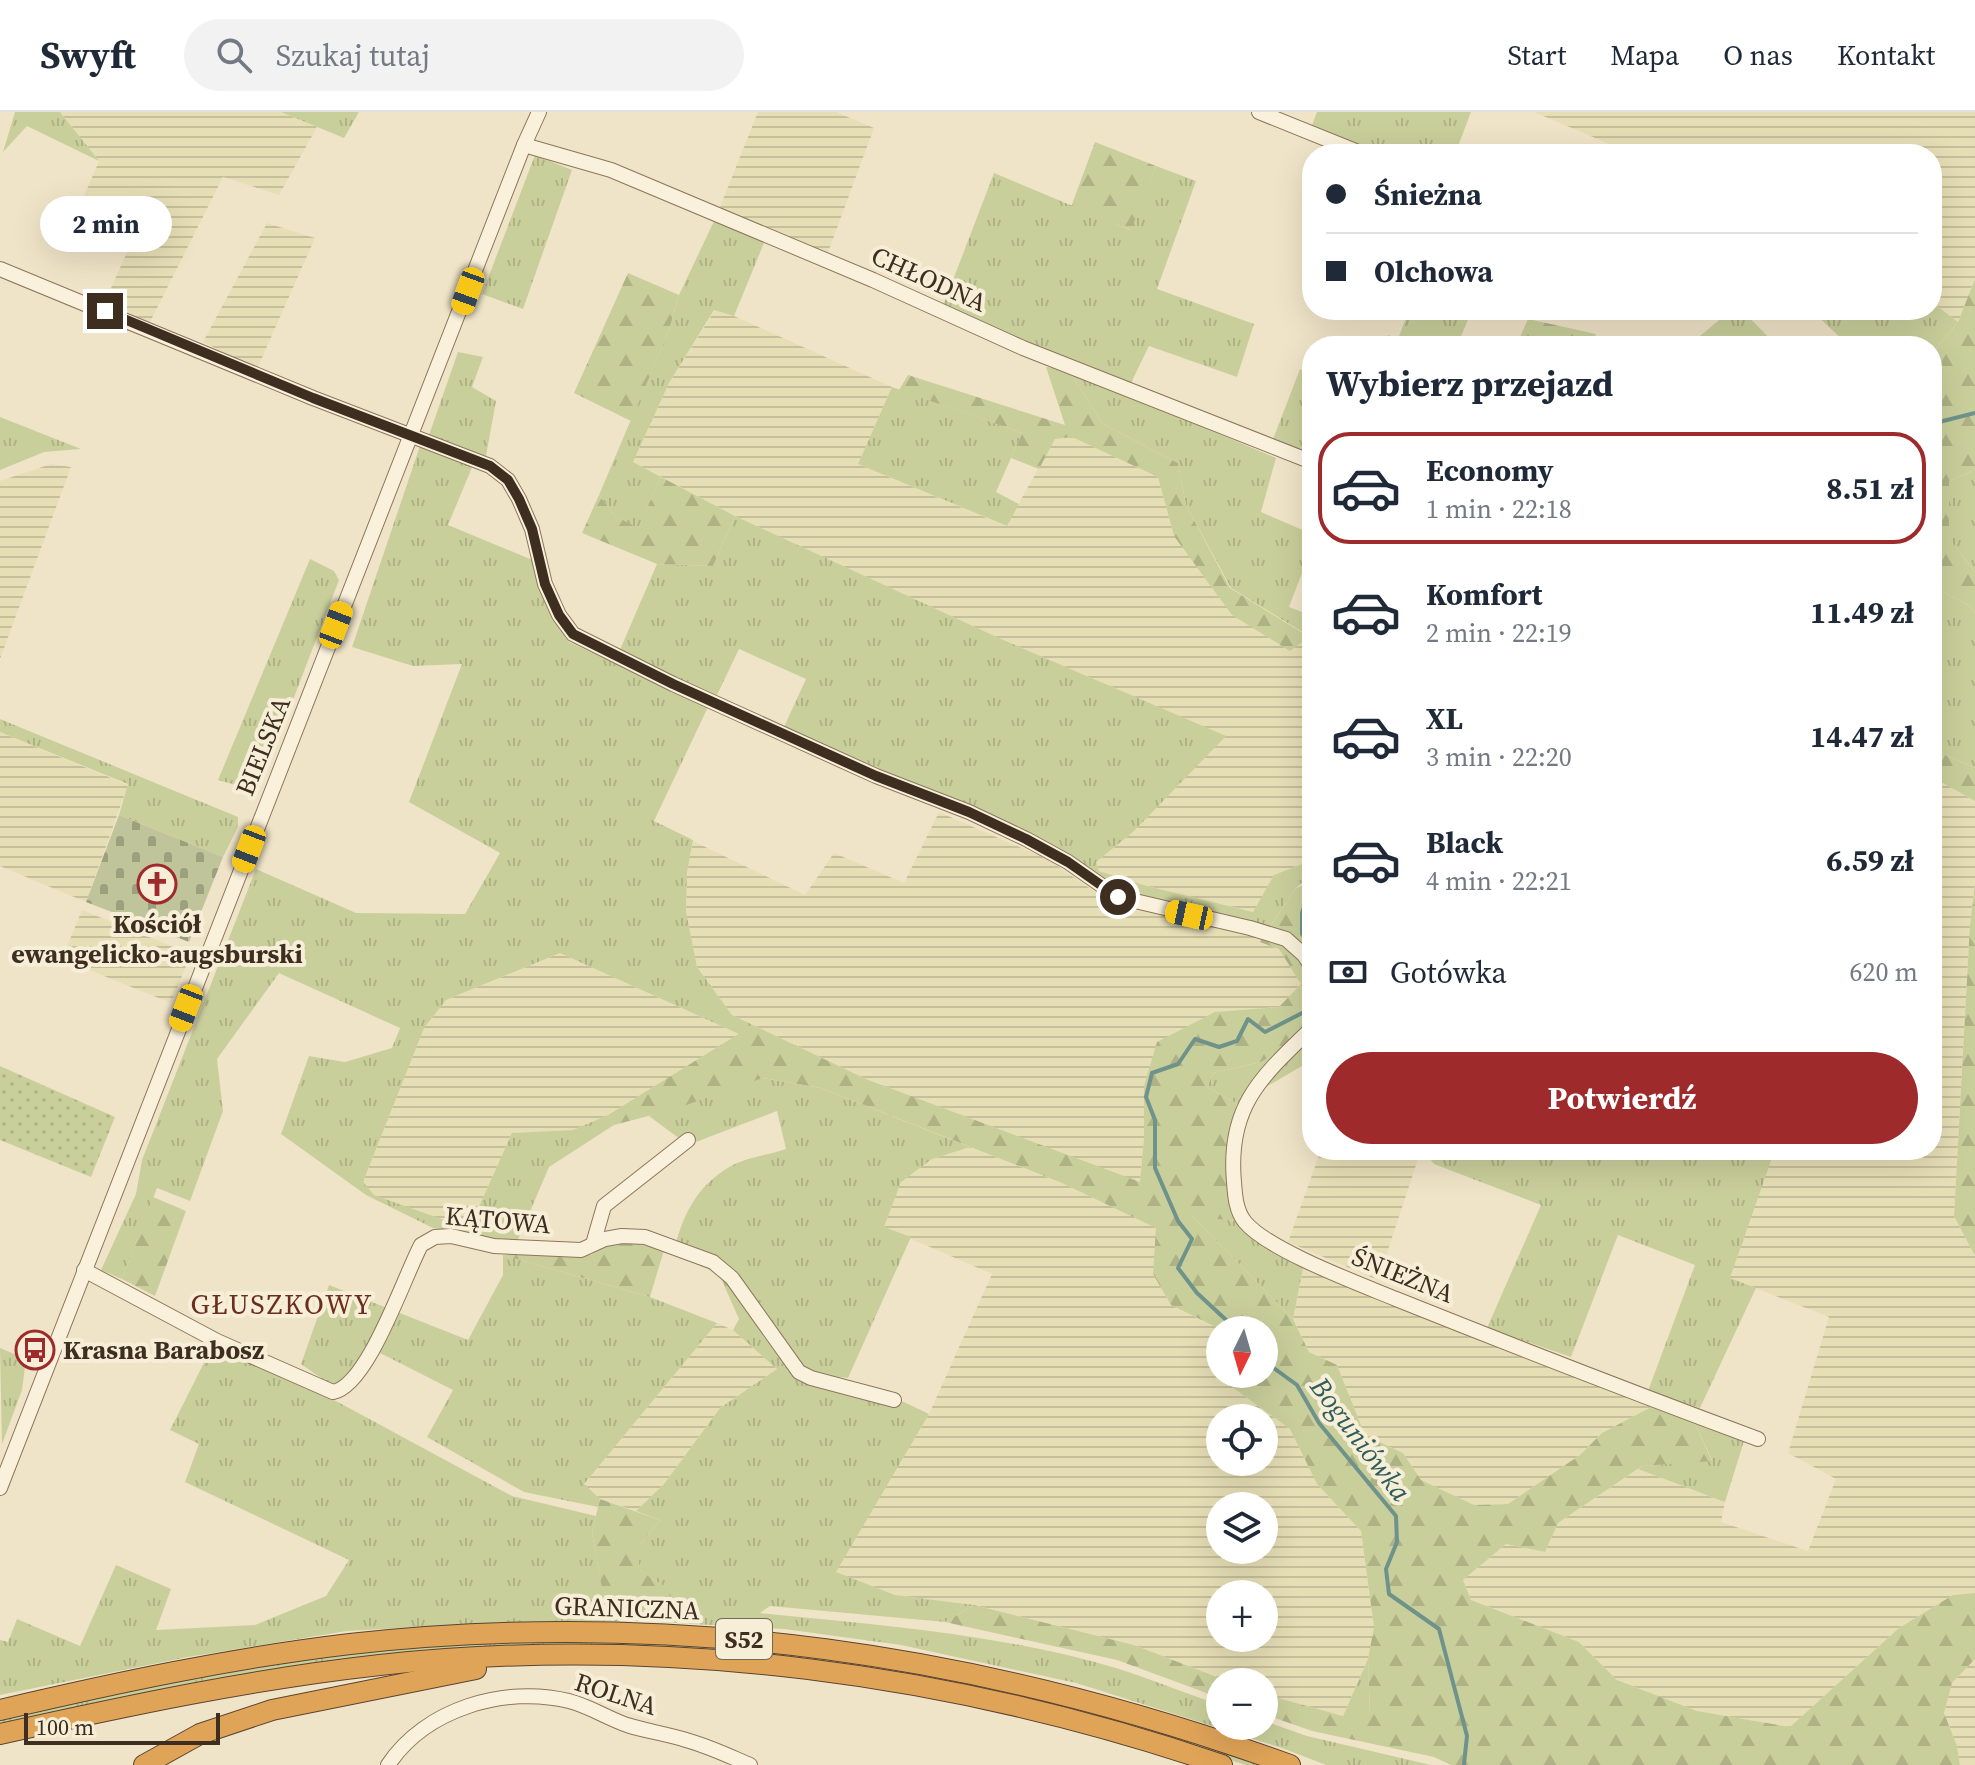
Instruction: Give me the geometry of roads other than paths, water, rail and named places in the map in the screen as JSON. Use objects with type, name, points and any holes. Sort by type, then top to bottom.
[{"type":"highway","name":"GRANICZNA","points":[[0,1710],[184,1671],[339,1646],[493,1633],[639,1633],[789,1644],[953,1668],[1120,1709],[1290,1765]]},
{"type":"highway","name":"GRANICZNA","points":[[0,1734],[185,1694],[305,1674],[407,1662],[546,1655],[692,1658],[878,1679],[1062,1717],[1222,1765]]},
{"type":"highway","points":[[144,1765],[200,1734],[272,1710],[546,1655]]},
{"type":"street","name":"BIELSKA","points":[[0,1488],[6,1454],[84,1270],[539,112]]},
{"type":"street","points":[[1259,112],[1338,144]]},
{"type":"street","name":"CHŁODNA","points":[[524,145],[611,170],[873,280],[1023,348],[1302,458]]},
{"type":"street","points":[[0,269],[313,398],[490,466],[508,480],[532,529],[545,584],[559,615],[573,634],[673,684],[876,776],[969,812],[1026,839],[1068,862],[1118,897],[1250,928],[1286,939],[1302,953]]},
{"type":"street","name":"ŚNIEŻNA","points":[[1302,1038],[1262,1077],[1248,1098],[1237,1127],[1233,1168],[1237,1207],[1245,1223],[1303,1259],[1354,1282],[1563,1366],[1758,1439]]},
{"type":"street","points":[[593,1244],[604,1206],[688,1140]]},
{"type":"street","name":"KĄTOWA","points":[[84,1270],[217,1341],[333,1392],[346,1387],[368,1357],[421,1245],[435,1237],[451,1236],[494,1246],[526,1249],[581,1250],[622,1236],[645,1237],[713,1262],[732,1278],[799,1372],[894,1400]]},
{"type":"street","name":"ROLNA","points":[[388,1765],[400,1747],[444,1716],[497,1698],[530,1697],[569,1701],[625,1724],[688,1740],[750,1765]]},
{"type":"waterway","name":"Boguniówka","points":[[1942,421],[1975,413]]},
{"type":"waterway","name":"Boguniówka","points":[[1302,913],[1302,934]]},
{"type":"waterway","name":"Boguniówka","points":[[1222,1316],[1197,1293],[1178,1268],[1192,1239],[1178,1221],[1155,1168],[1155,1120],[1146,1097],[1152,1073],[1178,1064],[1195,1039],[1219,1047],[1237,1041],[1248,1019],[1265,1032],[1302,1013]]},
{"type":"waterway","name":"Boguniówka","points":[[1278,1371],[1297,1385],[1319,1423],[1396,1516],[1397,1542],[1386,1569],[1389,1594],[1439,1629],[1467,1736],[1464,1764]]},
{"type":"place","name":"Kościół ewangelicko-augsburski","points":[[157,884]]},
{"type":"place","name":"Krasna Barabosz","points":[[35,1350]]},
{"type":"district","name":"GŁUSZKOWY","points":[[282,1304]]}]
